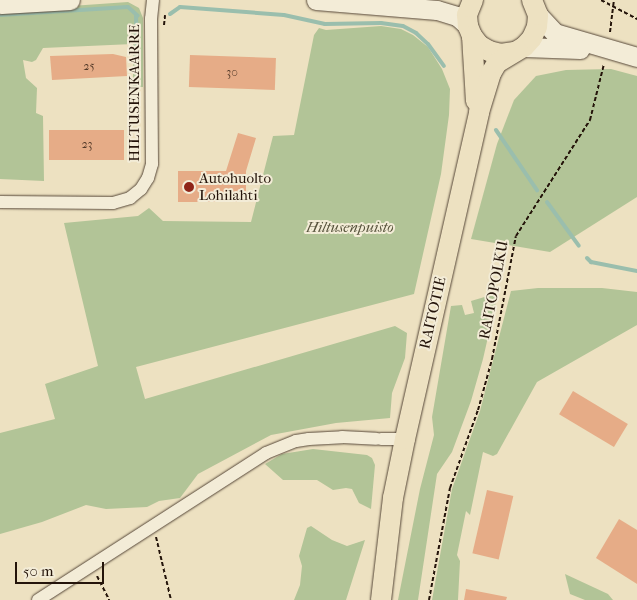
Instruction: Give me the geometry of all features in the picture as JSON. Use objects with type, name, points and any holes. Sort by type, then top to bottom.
[{"type":"main road","points":[[0,4],[70,0]]},
{"type":"main road","points":[[316,0],[437,10],[457,16],[479,45],[489,51],[501,54],[518,50],[607,49]]},
{"type":"main road","points":[[390,6],[436,0]]},
{"type":"main road","name":"RAITOTIE","points":[[473,0],[467,15],[476,80],[477,128]]},
{"type":"main road","points":[[518,50],[534,33],[535,5]]},
{"type":"main road","points":[[535,5],[555,34],[637,57]]},
{"type":"main road","name":"RAITOTIE","points":[[381,600],[394,498],[405,439],[477,128],[491,74],[497,63],[518,50]]},
{"type":"main road","name":"RAITOTIE","points":[[367,600],[394,498]]},
{"type":"street","name":"HILTUSENKAARRE","points":[[0,202],[113,203],[130,198],[141,190],[148,178],[152,164],[151,20],[153,0]]},
{"type":"street","points":[[38,600],[261,456],[282,446],[309,439],[342,437],[405,439]]},
{"type":"path","points":[[601,0],[637,19]]},
{"type":"path","name":"RAITOPOLKU","points":[[428,600],[450,488],[478,410],[492,359],[516,236],[590,120],[607,49],[614,0]]},
{"type":"path","points":[[154,525],[171,600]]},
{"type":"path","points":[[91,565],[109,600]]},
{"type":"green space","points":[[128,2],[139,8],[143,18],[143,87],[133,87],[133,44],[43,48],[36,60],[32,62],[23,60],[26,78],[37,88],[36,113],[43,116],[44,181],[0,179],[0,11]]},
{"type":"green space","name":"Hiltusenpuisto","points":[[381,26],[401,29],[413,35],[428,47],[442,69],[450,89],[449,115],[441,174],[414,294],[136,367],[145,399],[395,326],[407,333],[405,358],[392,393],[390,418],[336,423],[271,435],[198,474],[180,498],[159,501],[147,507],[106,509],[86,505],[42,522],[0,534],[0,433],[55,419],[45,384],[98,366],[64,223],[138,216],[149,208],[163,221],[251,222],[273,136],[294,135],[314,35],[319,28],[326,30]]},
{"type":"green space","points":[[611,69],[637,76],[637,197],[550,252],[471,239],[497,144],[514,100],[536,76],[566,70]]},
{"type":"green space","points":[[538,288],[602,288],[637,292],[637,325],[537,382],[497,454],[493,456],[483,452],[470,515],[466,511],[457,555],[460,561],[458,600],[432,600],[452,489],[480,411],[511,291]]},
{"type":"green space","points":[[498,293],[471,401],[452,452],[437,474],[418,600],[398,600],[420,489],[434,435],[432,417],[451,306],[462,305],[465,315],[474,313],[471,301]]},
{"type":"green space","points":[[313,449],[367,455],[372,458],[375,465],[371,509],[359,503],[352,489],[333,490],[317,480],[283,480],[265,464],[282,454]]},
{"type":"green space","points":[[311,526],[332,540],[347,546],[365,540],[346,600],[294,600],[300,585],[302,566],[299,556],[307,528]]},
{"type":"green space","points":[[565,574],[608,594],[613,600],[585,600],[570,594]]},
{"type":"building","points":[[113,54],[126,57],[127,76],[52,80],[50,56]]},
{"type":"building","points":[[190,55],[276,58],[275,90],[189,87]]},
{"type":"building","points":[[49,130],[124,130],[124,160],[49,160]]},
{"type":"building","points":[[238,133],[256,138],[246,171],[246,202],[178,202],[178,171],[226,171]]},
{"type":"building","points":[[573,391],[628,424],[614,447],[559,414]]},
{"type":"building","points":[[487,490],[513,496],[499,559],[472,553]]},
{"type":"building","points":[[619,519],[637,530],[637,584],[596,558]]},
{"type":"building","points":[[466,589],[507,597],[506,600],[464,600]]},
{"type":"waterway","points":[[0,15],[128,7],[138,16]]},
{"type":"waterway","points":[[170,14],[180,7],[284,15],[325,24],[381,23],[403,26],[416,33],[428,44],[444,66]]},
{"type":"waterway","points":[[136,16],[138,85]]},
{"type":"waterway","points":[[496,130],[537,190]]},
{"type":"waterway","points":[[547,202],[579,246]]},
{"type":"waterway","points":[[587,258],[591,262],[637,271]]},
{"type":"place","name":"Autohuolto Lohilahti","points":[[189,187]]}]
